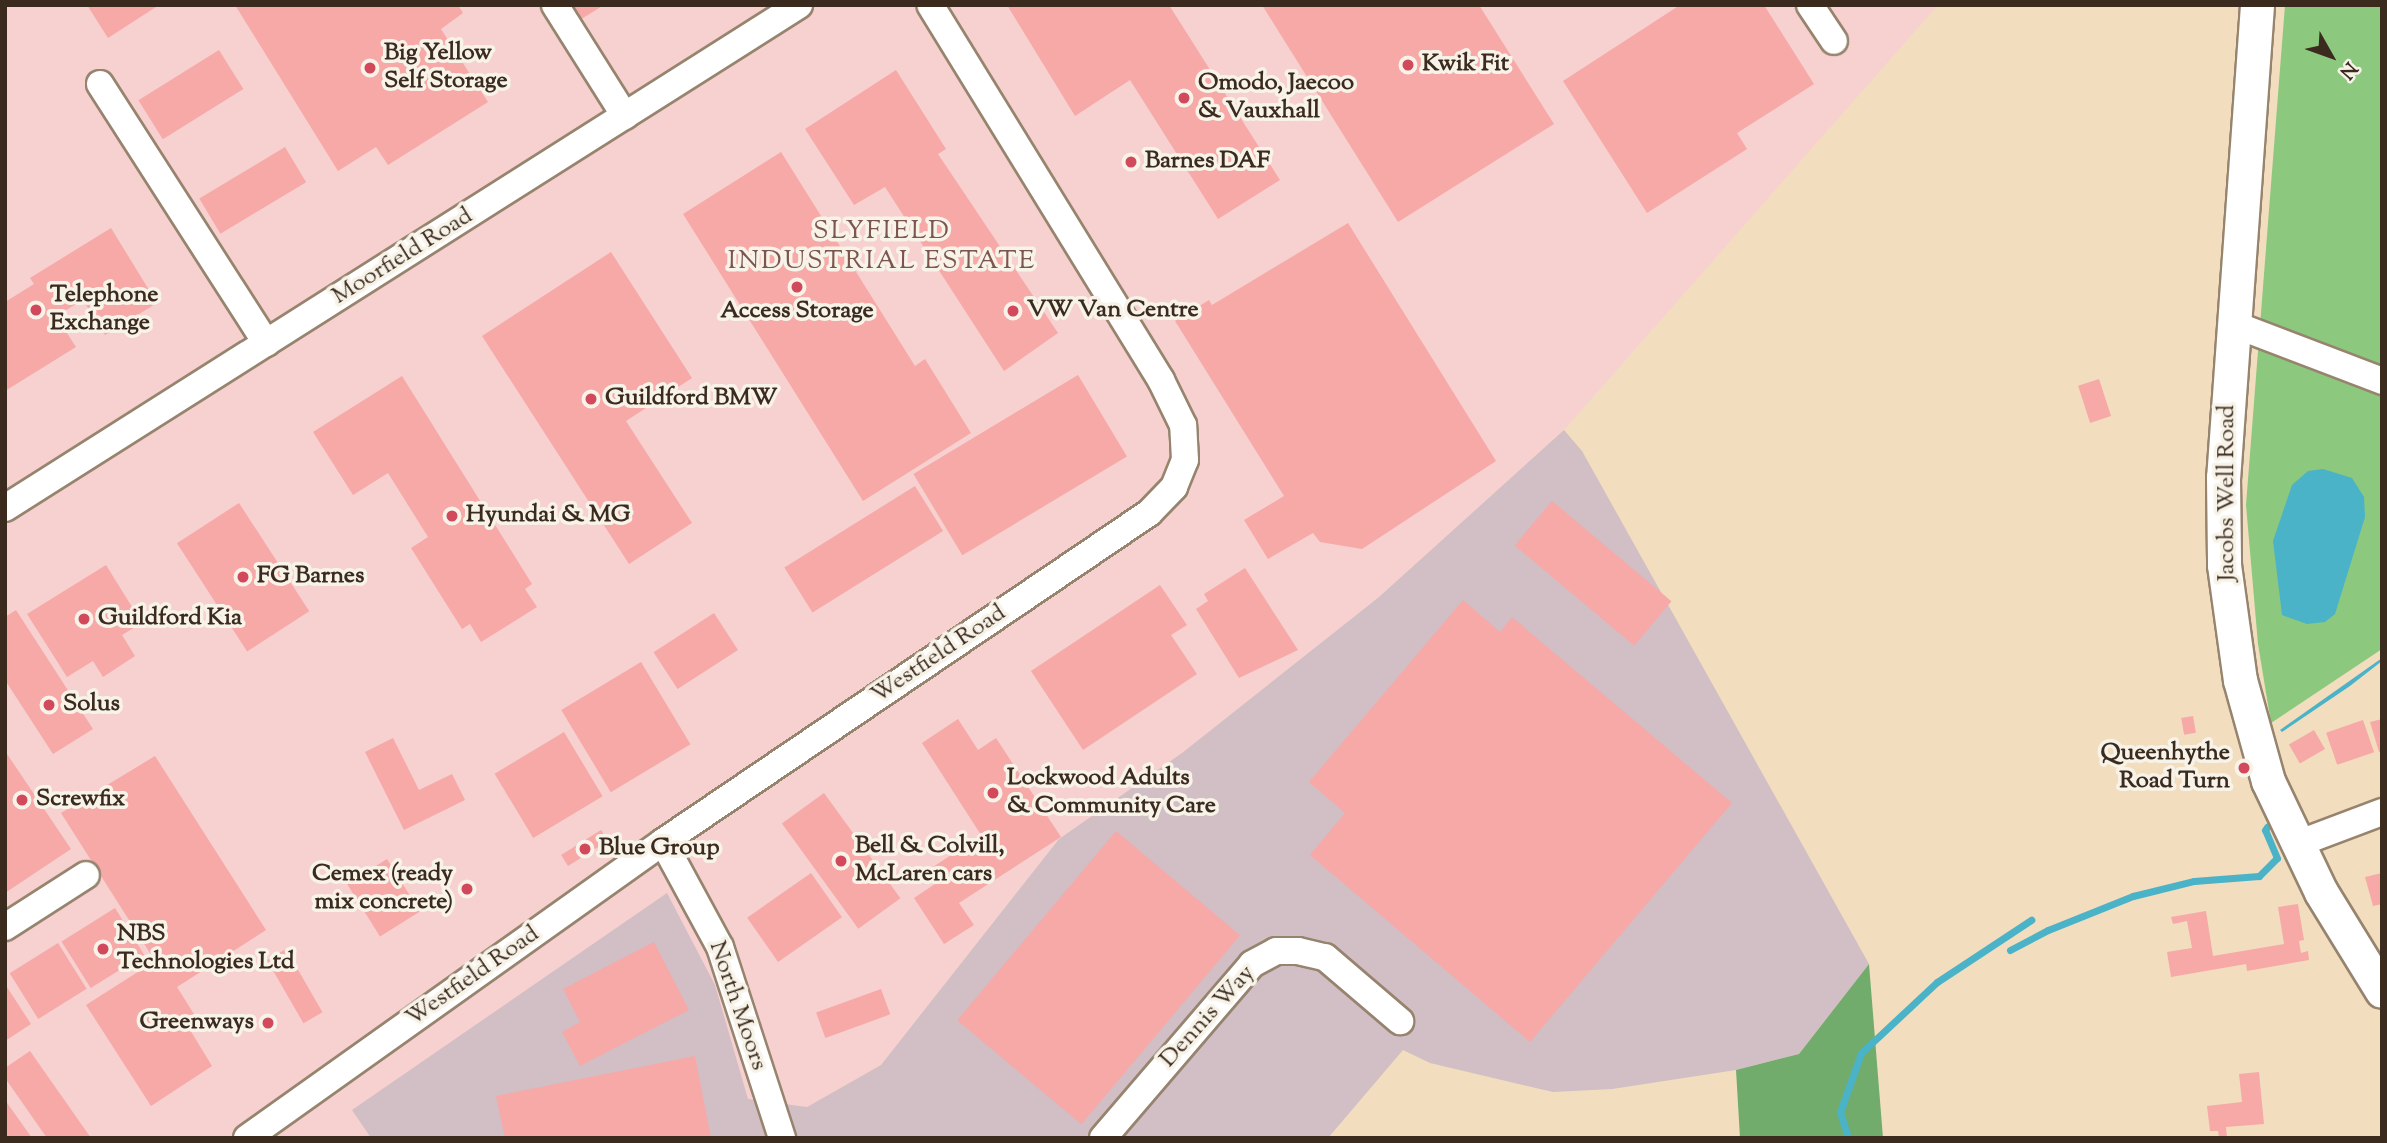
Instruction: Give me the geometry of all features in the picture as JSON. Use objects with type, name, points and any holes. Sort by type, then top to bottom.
[{"type":"street","points":[[555,5],[625,116]]},
{"type":"street","name":"Moorfield Road","points":[[5,508],[799,5]]},
{"type":"street","name":"Westfield Road","points":[[247,1138],[663,842],[1149,513],[1174,487],[1185,460],[1183,425],[1142,346],[930,5]]},
{"type":"street","points":[[1810,5],[1834,41]]},
{"type":"street","name":"Jacobs Well Road","points":[[2257,5],[2223,477],[2224,565],[2240,680],[2269,781],[2321,892],[2382,990]]},
{"type":"street","points":[[100,84],[266,343]]},
{"type":"street","points":[[2233,324],[2382,381]]},
{"type":"street","points":[[2297,844],[2382,811]]},
{"type":"street","name":"North Moors","points":[[663,842],[720,947],[782,1138]]},
{"type":"street","points":[[5,928],[86,875]]},
{"type":"street","name":"Dennis Way","points":[[1103,1138],[1252,964],[1276,951],[1298,951],[1325,957],[1399,1021]]},
{"type":"shaded area","points":[[5,5],[1938,5],[1564,430],[1379,597],[1182,753],[1059,839],[881,1065],[807,1107],[748,1100],[715,985],[352,1110],[371,1138],[5,1138]]},
{"type":"shaded area","points":[[1564,430],[1582,451],[1869,964],[1799,1054],[1736,1070],[1612,1089],[1553,1092],[1430,1063],[1403,1050],[1328,1138],[371,1138],[352,1110],[667,893],[715,985],[748,1099],[807,1107],[881,1065],[1059,839],[1182,753],[1379,597]]},
{"type":"green space","points":[[2285,5],[2382,5],[2382,649],[2271,723],[2258,644],[2246,505]]},
{"type":"green space","points":[[1869,964],[1883,1138],[1740,1138],[1736,1070],[1799,1054]]},
{"type":"water","points":[[2323,469],[2352,478],[2364,497],[2365,517],[2335,614],[2325,622],[2307,624],[2282,615],[2273,541],[2292,485],[2308,471]]},
{"type":"water","points":[[2382,658],[2382,661],[2350,686],[2282,732],[2280,730]]},
{"type":"building","points":[[87,5],[159,5],[108,38]]},
{"type":"building","name":"Big Yellow Self Storage","points":[[235,5],[458,5],[463,13],[441,29],[488,102],[388,165],[376,147],[338,171]]},
{"type":"building","points":[[568,5],[604,5],[578,21]]},
{"type":"building","name":"Omodo, Jaecoo & Vauxhall","points":[[1007,5],[1169,5],[1280,180],[1218,219],[1130,80],[1075,116]]},
{"type":"building","name":"Kwik Fit","points":[[1262,5],[1479,5],[1554,124],[1398,222]]},
{"type":"building","points":[[1680,5],[1764,5],[1814,84],[1737,133],[1747,149],[1647,213],[1563,81]]},
{"type":"building","points":[[219,50],[243,89],[163,139],[138,100]]},
{"type":"building","points":[[896,70],[946,149],[938,154],[1058,333],[1004,371],[885,187],[854,205],[805,129]]},
{"type":"building","points":[[285,147],[306,182],[220,234],[199,199]]},
{"type":"building","name":"Access Storage","points":[[781,152],[915,366],[925,359],[971,433],[863,501],[683,214]]},
{"type":"building","points":[[1348,223],[1496,461],[1362,549],[1320,542],[1313,533],[1268,559],[1244,520],[1284,496],[1175,321],[1209,300],[1212,305]]},
{"type":"building","name":"Telephone Exchange","points":[[111,228],[157,303],[105,335],[83,300],[56,316],[76,347],[5,391],[5,302],[34,284],[30,278]]},
{"type":"building","name":"Guildford BMW","points":[[611,252],[692,378],[626,421],[692,523],[629,564],[482,336]]},
{"type":"building","points":[[1078,375],[1127,456],[962,555],[913,474]]},
{"type":"building","name":"Hyundai & MG","points":[[402,376],[532,584],[525,589],[537,607],[481,642],[470,624],[462,629],[411,548],[428,537],[388,473],[353,495],[313,432]]},
{"type":"building","points":[[2099,379],[2111,416],[2090,423],[2078,386]]},
{"type":"building","points":[[915,486],[943,531],[812,613],[784,568]]},
{"type":"building","points":[[1552,501],[1672,601],[1634,646],[1515,545]]},
{"type":"building","name":"FG Barnes","points":[[239,503],[309,611],[247,651],[177,543]]},
{"type":"building","name":"Guildford Kia","points":[[106,565],[142,623],[122,635],[135,656],[103,677],[93,661],[67,677],[27,614]]},
{"type":"building","points":[[1245,568],[1298,650],[1239,678],[1196,609],[1208,601],[1204,594]]},
{"type":"building","points":[[1160,585],[1187,625],[1171,635],[1197,674],[1083,750],[1031,671]]},
{"type":"building","points":[[1463,600],[1500,632],[1512,617],[1732,803],[1530,1042],[1310,855],[1345,813],[1309,782]]},
{"type":"building","name":"Solus","points":[[16,610],[93,729],[53,754],[5,680],[5,617]]},
{"type":"building","points":[[714,613],[738,650],[678,689],[654,652]]},
{"type":"building","points":[[641,662],[690,744],[611,792],[561,710]]},
{"type":"building","points":[[2193,716],[2196,733],[2184,735],[2181,718]]},
{"type":"building","name":"Lockwood Adults & Community Care","points":[[958,719],[978,750],[996,738],[1061,837],[959,903],[974,925],[944,944],[914,898],[941,880],[933,867],[981,835],[922,743]]},
{"type":"building","points":[[2382,719],[2382,751],[2379,752],[2370,722]]},
{"type":"building","points":[[2363,720],[2374,752],[2337,765],[2326,733]]},
{"type":"building","points":[[2314,730],[2325,749],[2300,764],[2289,745]]},
{"type":"building","points":[[564,732],[603,796],[533,838],[495,774]]},
{"type":"building","points":[[393,738],[419,790],[452,774],[465,800],[404,830],[365,752]]},
{"type":"building","name":"Screwfix","points":[[5,751],[71,849],[5,893]]},
{"type":"building","points":[[155,756],[266,930],[177,987],[197,1019],[187,1025],[212,1066],[151,1106],[86,1005],[155,961],[61,813]]},
{"type":"building","name":"Bell & Colvill, McLaren cars","points":[[824,793],[900,898],[858,929],[782,824]]},
{"type":"building","name":"Blue Group","points":[[601,830],[608,841],[568,866],[561,855]]},
{"type":"building","points":[[1116,831],[1240,935],[1081,1124],[957,1020]]},
{"type":"building","points":[[387,859],[420,912],[380,936],[347,884]]},
{"type":"building","points":[[811,873],[842,917],[778,962],[747,918]]},
{"type":"building","points":[[2382,873],[2382,904],[2373,906],[2365,877]]},
{"type":"building","points":[[2298,904],[2304,940],[2299,941],[2301,953],[2308,951],[2309,960],[2247,971],[2246,964],[2171,977],[2167,952],[2192,948],[2187,921],[2173,924],[2171,917],[2206,911],[2213,956],[2284,944],[2278,907]]},
{"type":"building","name":"NBS Technologies Ltd","points":[[115,908],[144,955],[91,988],[62,941]]},
{"type":"building","points":[[654,942],[689,1010],[580,1066],[562,1032],[580,1022],[563,989]]},
{"type":"building","points":[[58,943],[87,989],[38,1019],[10,973]]},
{"type":"building","points":[[286,949],[322,1012],[303,1023],[267,960]]},
{"type":"building","points":[[5,984],[31,1024],[5,1041]]},
{"type":"building","points":[[881,989],[890,1014],[825,1038],[816,1013]]},
{"type":"building","points":[[30,1051],[91,1138],[47,1138],[5,1078],[5,1068]]},
{"type":"building","points":[[695,1056],[711,1138],[505,1138],[496,1096]]},
{"type":"building","points":[[2259,1072],[2264,1124],[2226,1127],[2227,1138],[2219,1138],[2218,1131],[2210,1131],[2207,1106],[2242,1102],[2239,1074]]},
{"type":"building","points":[[5,1100],[32,1138],[5,1138]]},
{"type":"waterway","points":[[2010,950],[2048,930],[2133,896],[2194,881],[2259,876],[2277,858],[2265,830],[2267,827]]},
{"type":"waterway","points":[[1848,1138],[1840,1112],[1861,1053],[1937,982],[2031,920]]},
{"type":"place","name":"Kwik Fit","points":[[1408,65]]},
{"type":"place","name":"Big Yellow Self Storage","points":[[370,68]]},
{"type":"place","name":"Omodo, Jaecoo & Vauxhall","points":[[1184,98]]},
{"type":"place","name":"Barnes DAF","points":[[1131,162]]},
{"type":"place","name":"Access Storage","points":[[797,287]]},
{"type":"place","name":"Telephone Exchange","points":[[36,310]]},
{"type":"place","name":"VW Van Centre","points":[[1013,311]]},
{"type":"place","name":"Guildford BMW","points":[[591,399]]},
{"type":"place","name":"Hyundai & MG","points":[[452,516]]},
{"type":"place","name":"FG Barnes","points":[[243,577]]},
{"type":"place","name":"Guildford Kia","points":[[84,619]]},
{"type":"place","name":"Solus","points":[[49,705]]},
{"type":"place","name":"Queenhythe Road Turn","points":[[2244,768]]},
{"type":"place","name":"Lockwood Adults & Community Care","points":[[993,793]]},
{"type":"place","name":"Screwfix","points":[[22,800]]},
{"type":"place","name":"Blue Group","points":[[585,849]]},
{"type":"place","name":"Bell & Colvill, McLaren cars","points":[[841,861]]},
{"type":"place","name":"Cemex (ready mix concrete)","points":[[467,889]]},
{"type":"place","name":"NBS Technologies Ltd","points":[[103,949]]},
{"type":"place","name":"Greenways","points":[[268,1023]]},
{"type":"district","name":"SLYFIELD INDUSTRIAL ESTATE","points":[[882,247]]}]
